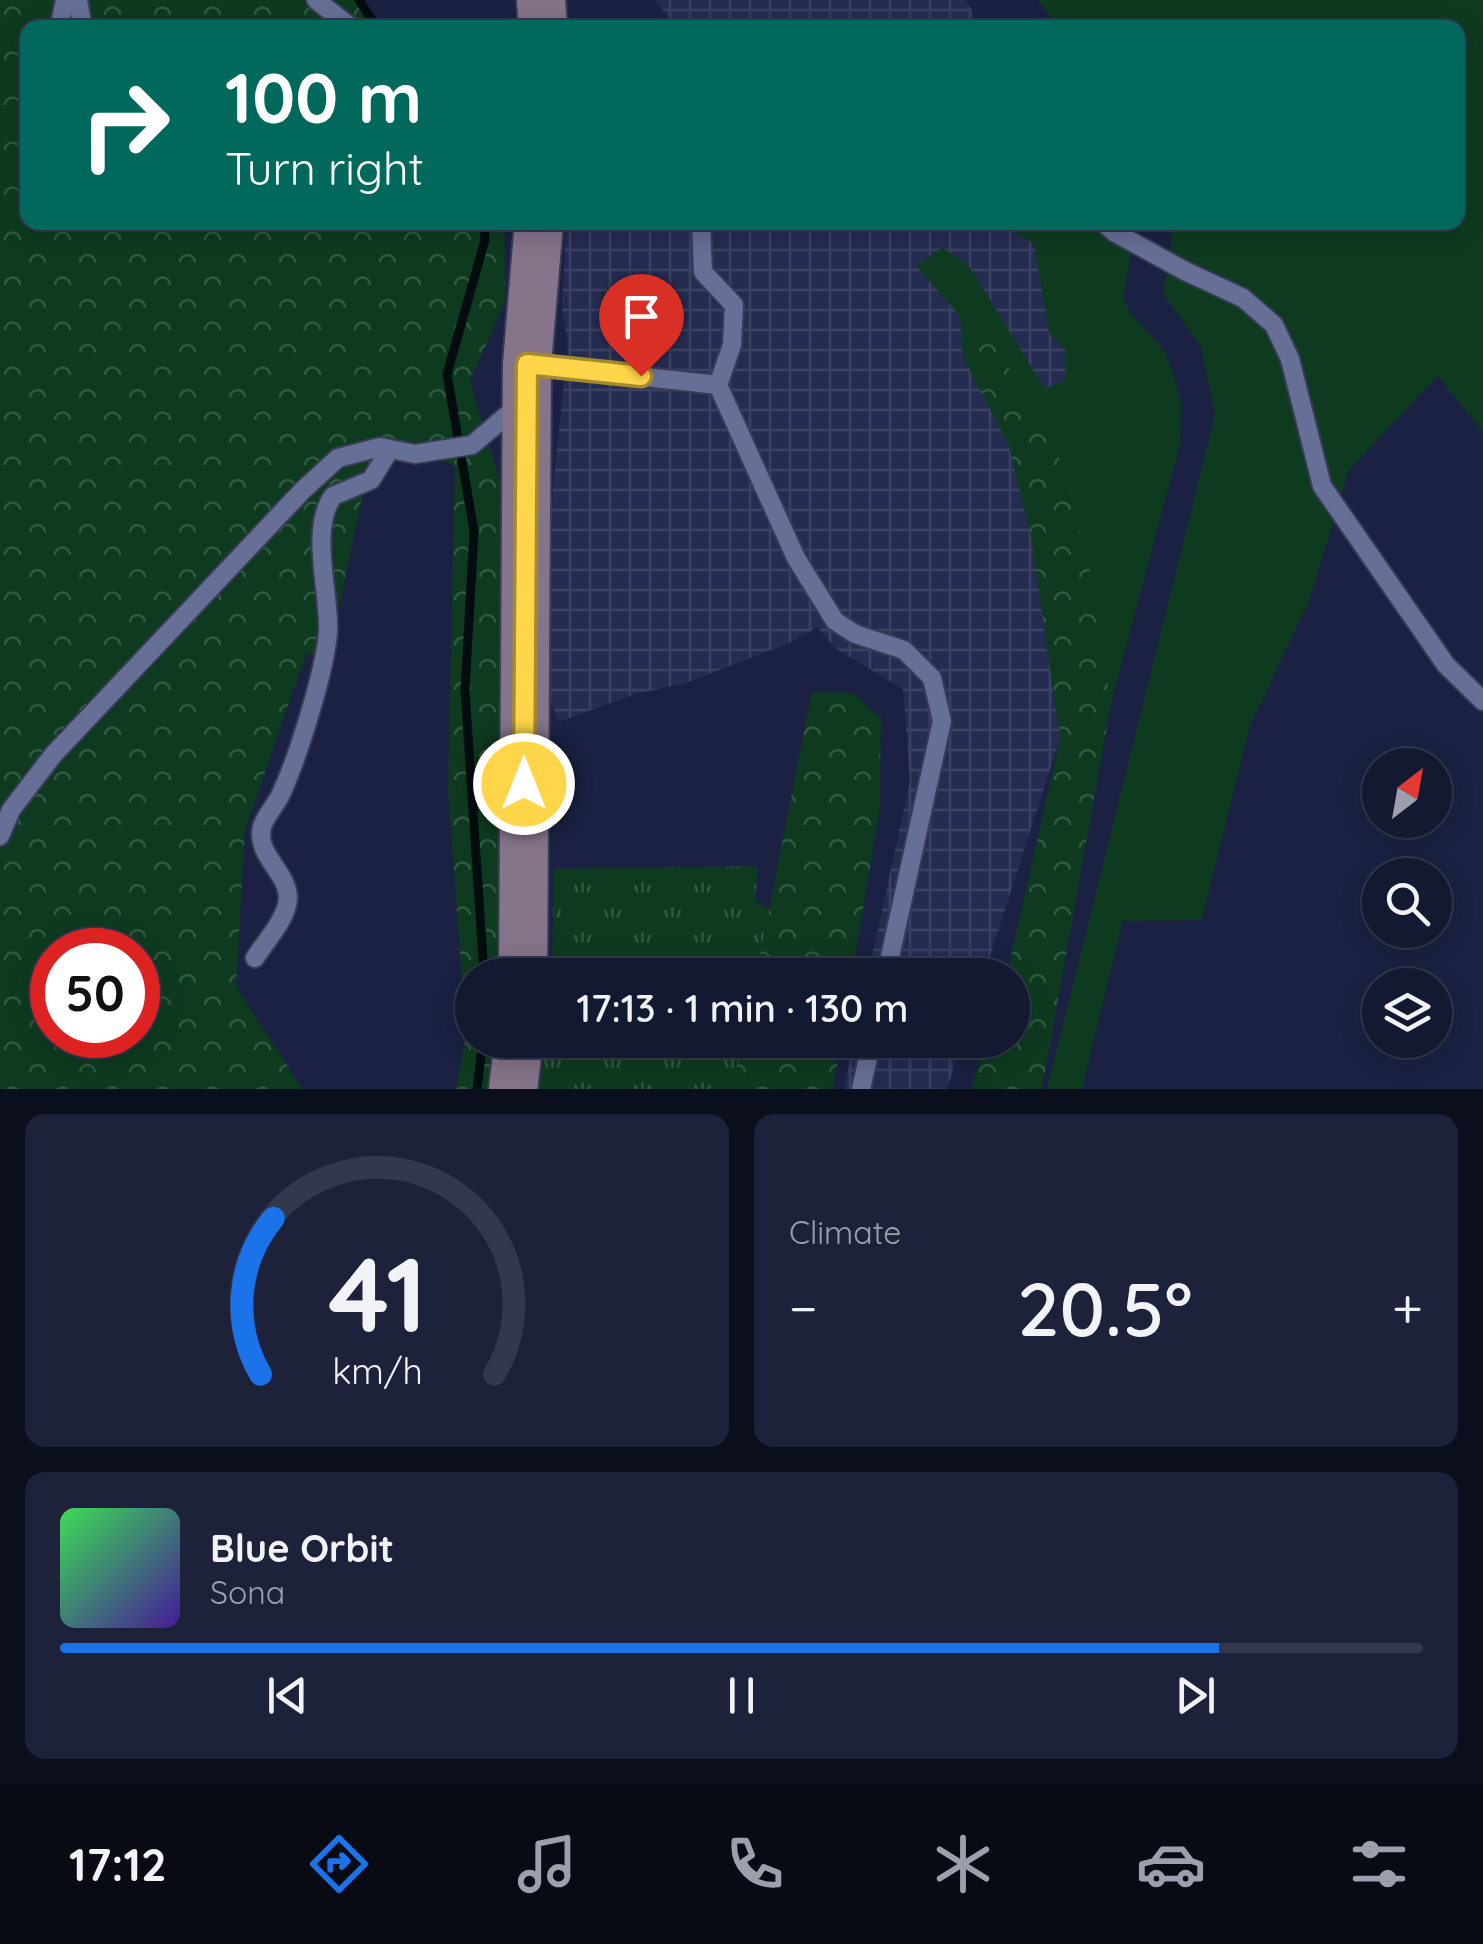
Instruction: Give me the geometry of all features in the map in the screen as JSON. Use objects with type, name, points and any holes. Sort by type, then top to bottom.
[{"type":"main road","points":[[523,958],[527,382],[538,230]]},
{"type":"main road","points":[[513,1089],[517,1058]]},
{"type":"lane","points":[[316,0],[342,20]]},
{"type":"lane","points":[[701,230],[703,272],[734,305],[732,345],[718,385],[796,558],[835,622],[855,634],[904,650],[932,678],[942,721],[890,958]]},
{"type":"lane","points":[[1112,230],[1243,298],[1274,325],[1290,359],[1322,486],[1446,666],[1483,701]]},
{"type":"lane","points":[[0,836],[11,810],[54,756],[303,490],[338,458],[380,447],[415,454],[472,445],[527,382],[718,385]]},
{"type":"lane","points":[[254,958],[281,918],[288,898],[281,875],[263,844],[262,828],[281,794],[299,747],[328,632],[324,515],[333,496],[371,480],[390,449]]},
{"type":"lane","points":[[861,1089],[868,1058]]},
{"type":"shaded area","points":[[655,0],[965,0],[975,20],[671,20]]},
{"type":"shaded area","points":[[566,230],[1049,230],[1133,523],[1032,543],[1060,738],[989,958],[872,958],[910,781],[903,689],[835,648],[817,627],[794,641],[686,683],[635,694],[559,722],[545,689],[553,486],[568,344],[562,309]]},
{"type":"shaded area","points":[[850,1058],[957,1058],[947,1089],[844,1089]]},
{"type":"green space","points":[[0,0],[356,0],[368,20],[20,20],[20,230],[504,230],[505,302],[470,381],[510,515],[509,958],[460,958],[448,788],[455,465],[406,450],[371,456],[328,657],[306,654],[245,830],[236,986],[302,1089],[0,1089]]},
{"type":"green space","points":[[1038,0],[1483,0],[1483,432],[1438,376],[1349,470],[1309,601],[1250,726],[1202,920],[1123,921],[1082,1089],[1047,1089],[1215,415],[1201,347],[1163,294],[1173,230],[1465,230],[1465,20],[1054,20]]},
{"type":"green space","points":[[1136,230],[1123,298],[1131,314],[1162,347],[1181,403],[1180,444],[1111,704],[1090,572],[1062,463],[992,338],[963,357],[960,316],[916,266],[942,248],[968,264],[1045,389],[1065,380],[1066,351],[1049,333],[1034,244],[1015,232]]},
{"type":"green space","points":[[992,338],[1062,463],[1090,572],[1111,704],[1042,1089],[971,1089],[981,1058],[1030,1058],[1030,958],[1011,958],[1060,738],[1032,542],[1009,446],[963,357]]},
{"type":"green space","points":[[812,692],[853,693],[881,719],[879,813],[855,958],[759,958]]},
{"type":"green space","points":[[758,866],[755,901],[769,909],[759,958],[552,958],[554,869]]},
{"type":"green space","points":[[462,1058],[500,1058],[496,1089],[456,1089]]},
{"type":"green space","points":[[543,1058],[740,1058],[734,1089],[539,1089]]},
{"type":"green space","points":[[740,1058],[838,1058],[833,1089],[734,1089]]},
{"type":"waterway","points":[[359,0],[372,20]]},
{"type":"waterway","points":[[483,958],[465,690],[474,531],[447,374],[485,240],[484,230]]},
{"type":"waterway","points":[[477,1089],[481,1058]]},
{"type":"route","points":[[524,784],[527,364],[641,376]]}]
